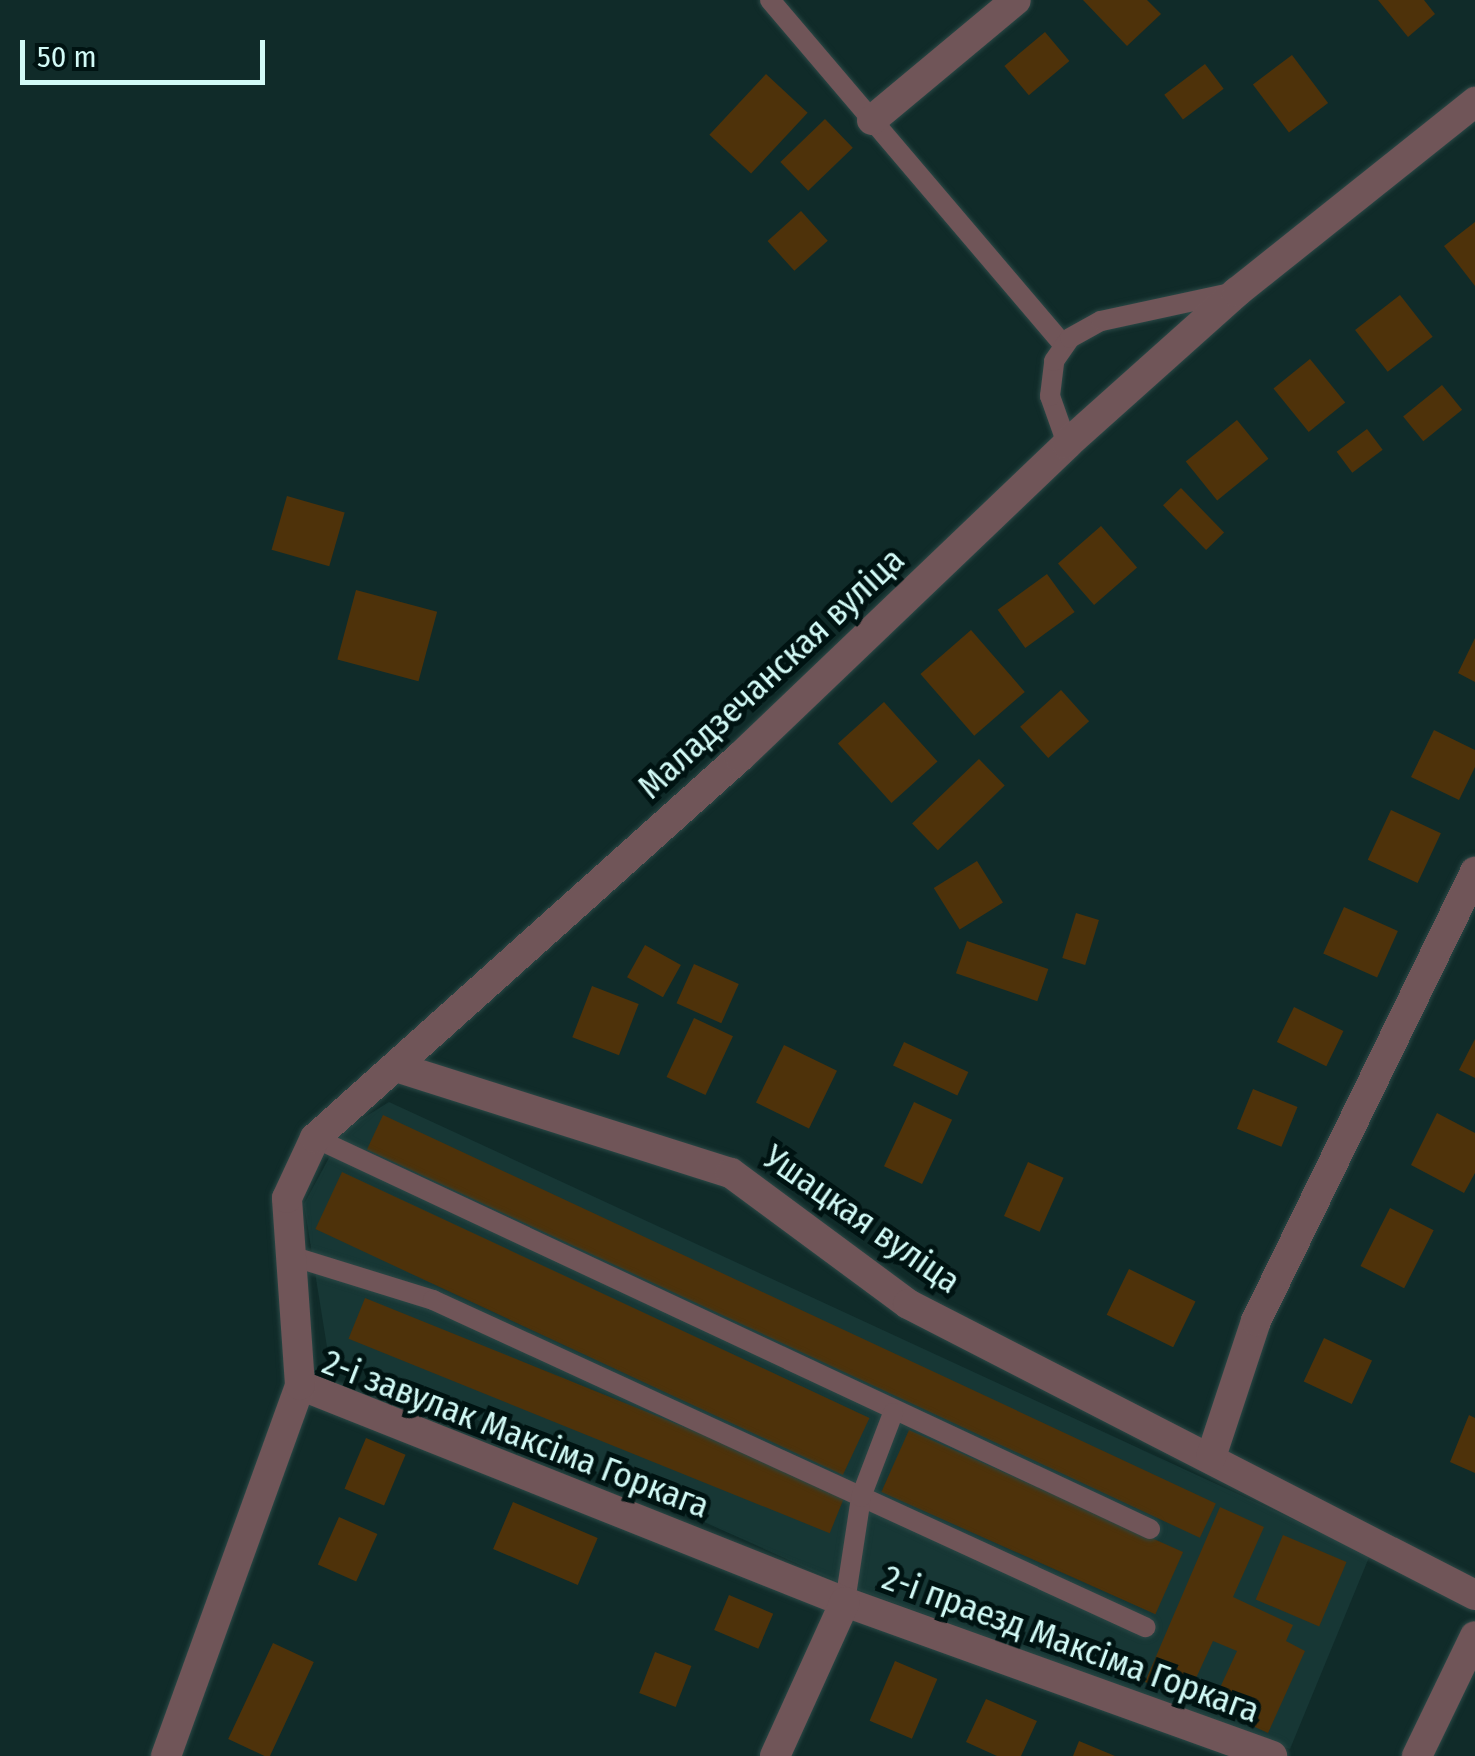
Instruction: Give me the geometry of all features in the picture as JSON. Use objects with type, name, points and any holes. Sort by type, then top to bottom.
[{"type":"street","points":[[872,120],[1016,0]]},
{"type":"street","name":"Маладзечанская вуліца","points":[[300,1384],[287,1198],[315,1138],[740,757],[1067,444],[1237,292],[1475,102]]},
{"type":"street","points":[[1212,1457],[1256,1321],[1475,872]]},
{"type":"street","name":"Ушацкая вуліца","points":[[396,1067],[731,1173],[908,1304],[1475,1594]]},
{"type":"street","name":"2-і завулак Максіма Горкага","points":[[166,1756],[300,1384],[844,1602]]},
{"type":"street","points":[[776,1756],[844,1602]]},
{"type":"street","name":"2-і праезд Максіма Горкага","points":[[844,1602],[1272,1756]]},
{"type":"street","points":[[1416,1756],[1475,1636]]},
{"type":"lane","points":[[770,0],[1064,346]]},
{"type":"lane","points":[[1067,444],[1050,396],[1054,361],[1064,346],[1102,321],[1237,292]]},
{"type":"lane","points":[[315,1138],[892,1413],[1150,1529]]},
{"type":"lane","points":[[288,1255],[432,1300],[1145,1627]]},
{"type":"lane","points":[[844,1602],[861,1497],[892,1413]]},
{"type":"shaded area","points":[[389,1102],[1370,1555],[1290,1749],[840,1583],[328,1353],[304,1204],[344,1130]]},
{"type":"building","points":[[1083,0],[1147,0],[1161,14],[1127,46]]},
{"type":"building","points":[[1378,0],[1424,0],[1435,14],[1408,37]]},
{"type":"building","points":[[1045,32],[1069,61],[1029,95],[1004,66]]},
{"type":"building","points":[[1292,55],[1328,103],[1289,132],[1253,84]]},
{"type":"building","points":[[1205,64],[1224,89],[1183,119],[1164,95]]},
{"type":"building","points":[[766,74],[808,113],[751,174],[709,135]]},
{"type":"building","points":[[825,119],[853,148],[808,191],[780,162]]},
{"type":"building","points":[[801,211],[828,241],[794,271],[768,241]]},
{"type":"building","points":[[1475,222],[1475,286],[1444,246]]},
{"type":"building","points":[[1400,295],[1433,337],[1388,372],[1355,330]]},
{"type":"building","points":[[1310,359],[1345,403],[1309,432],[1273,389]]},
{"type":"building","points":[[1442,385],[1462,410],[1423,441],[1403,416]]},
{"type":"building","points":[[1237,420],[1268,459],[1217,500],[1186,462]]},
{"type":"building","points":[[1367,429],[1383,450],[1352,473],[1337,452]]},
{"type":"building","points":[[1181,488],[1224,533],[1206,550],[1163,505]]},
{"type":"building","points":[[287,496],[345,513],[329,566],[272,550]]},
{"type":"building","points":[[1101,526],[1137,568],[1094,605],[1058,563]]},
{"type":"building","points":[[1047,574],[1075,612],[1025,648],[998,610]]},
{"type":"building","points":[[356,590],[437,612],[419,681],[337,660]]},
{"type":"building","points":[[971,630],[1025,692],[974,736],[920,674]]},
{"type":"building","points":[[1475,638],[1475,682],[1458,673]]},
{"type":"building","points":[[1061,690],[1089,721],[1048,758],[1020,727]]},
{"type":"building","points":[[884,702],[938,761],[891,803],[838,743]]},
{"type":"building","points":[[1434,730],[1475,750],[1475,767],[1459,800],[1411,777]]},
{"type":"building","points":[[979,759],[1005,786],[938,850],[912,824]]},
{"type":"building","points":[[1391,810],[1441,833],[1418,883],[1368,860]]},
{"type":"building","points":[[977,861],[1003,903],[960,930],[934,888]]},
{"type":"building","points":[[1344,907],[1398,931],[1377,978],[1323,954]]},
{"type":"building","points":[[1076,913],[1099,920],[1085,965],[1062,958]]},
{"type":"building","points":[[967,941],[1048,969],[1037,1001],[956,973]]},
{"type":"building","points":[[645,945],[681,965],[663,997],[627,977]]},
{"type":"building","points":[[694,964],[739,984],[721,1023],[677,1003]]},
{"type":"building","points":[[592,986],[639,1004],[619,1055],[572,1037]]},
{"type":"building","points":[[1294,1007],[1343,1031],[1326,1066],[1277,1042]]},
{"type":"building","points":[[694,1018],[733,1036],[706,1095],[667,1077]]},
{"type":"building","points":[[1475,1039],[1475,1078],[1459,1070]]},
{"type":"building","points":[[904,1042],[968,1072],[957,1096],[893,1066]]},
{"type":"building","points":[[784,1045],[837,1071],[809,1128],[756,1103]]},
{"type":"building","points":[[1253,1089],[1298,1107],[1281,1147],[1237,1129]]},
{"type":"building","points":[[914,1102],[952,1120],[922,1184],[884,1166]]},
{"type":"building","points":[[1437,1113],[1475,1133],[1475,1173],[1464,1193],[1411,1165]]},
{"type":"building","points":[[383,1115],[1216,1503],[1200,1538],[367,1149]]},
{"type":"building","points":[[1028,1162],[1064,1178],[1040,1232],[1004,1216]]},
{"type":"building","points":[[342,1172],[869,1418],[843,1475],[315,1229]]},
{"type":"building","points":[[1390,1208],[1434,1230],[1404,1288],[1360,1266]]},
{"type":"building","points":[[1129,1269],[1196,1301],[1173,1347],[1107,1315]]},
{"type":"building","points":[[365,1298],[846,1492],[830,1533],[349,1339]]},
{"type":"building","points":[[1324,1338],[1372,1360],[1352,1404],[1304,1382]]},
{"type":"building","points":[[1469,1415],[1475,1418],[1475,1473],[1450,1462]]},
{"type":"building","points":[[909,1430],[1183,1552],[1155,1614],[881,1492]]},
{"type":"building","points":[[366,1438],[406,1455],[384,1505],[345,1489]]},
{"type":"building","points":[[513,1502],[598,1538],[578,1585],[493,1549]]},
{"type":"building","points":[[1220,1507],[1264,1527],[1233,1597],[1293,1625],[1286,1641],[1305,1651],[1268,1733],[1211,1707],[1237,1651],[1213,1641],[1186,1700],[1145,1682]]},
{"type":"building","points":[[339,1517],[377,1534],[356,1582],[318,1565]]},
{"type":"building","points":[[1283,1535],[1347,1562],[1319,1626],[1256,1599]]},
{"type":"building","points":[[729,1595],[773,1614],[758,1649],[714,1630]]},
{"type":"building","points":[[273,1643],[314,1662],[270,1756],[228,1739]]},
{"type":"building","points":[[655,1652],[691,1666],[676,1707],[639,1693]]},
{"type":"building","points":[[895,1661],[937,1679],[912,1739],[870,1721]]},
{"type":"building","points":[[986,1699],[1037,1721],[1021,1756],[997,1756],[966,1742]]},
{"type":"building","points":[[1079,1741],[1115,1756],[1073,1756]]}]
